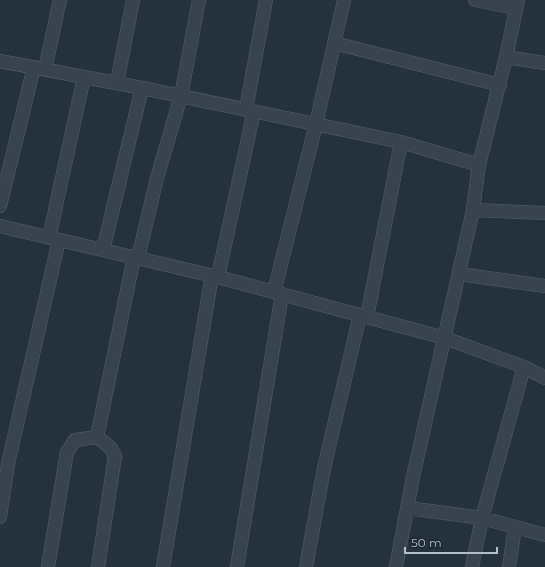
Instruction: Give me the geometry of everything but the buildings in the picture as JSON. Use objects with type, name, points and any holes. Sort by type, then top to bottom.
[{"type":"street","points":[[0,206],[60,0]]},
{"type":"street","points":[[117,83],[133,0]]},
{"type":"street","points":[[97,437],[136,258],[181,96],[199,0]]},
{"type":"street","points":[[163,567],[215,276],[250,110],[266,0]]},
{"type":"street","points":[[237,567],[278,293],[344,0]]},
{"type":"street","points":[[396,567],[413,477],[473,210],[479,165],[500,85],[517,4],[475,0]]},
{"type":"street","points":[[334,43],[500,85]]},
{"type":"street","points":[[506,57],[545,63]]},
{"type":"street","points":[[0,61],[84,76],[401,142],[479,165]]},
{"type":"street","points":[[0,517],[8,464],[54,239],[84,76]]},
{"type":"street","points":[[103,250],[142,88]]},
{"type":"street","points":[[306,567],[324,468],[363,316],[401,142]]},
{"type":"street","points":[[473,210],[545,213]]},
{"type":"street","points":[[0,226],[215,276],[445,338],[524,367],[545,378]]},
{"type":"street","points":[[459,274],[545,286]]},
{"type":"street","points":[[472,567],[482,518],[524,367]]},
{"type":"street","points":[[48,567],[67,452],[75,440],[97,437],[111,448],[115,456],[98,567]]},
{"type":"street","points":[[408,508],[482,518],[545,535]]},
{"type":"street","points":[[509,567],[515,527]]}]
